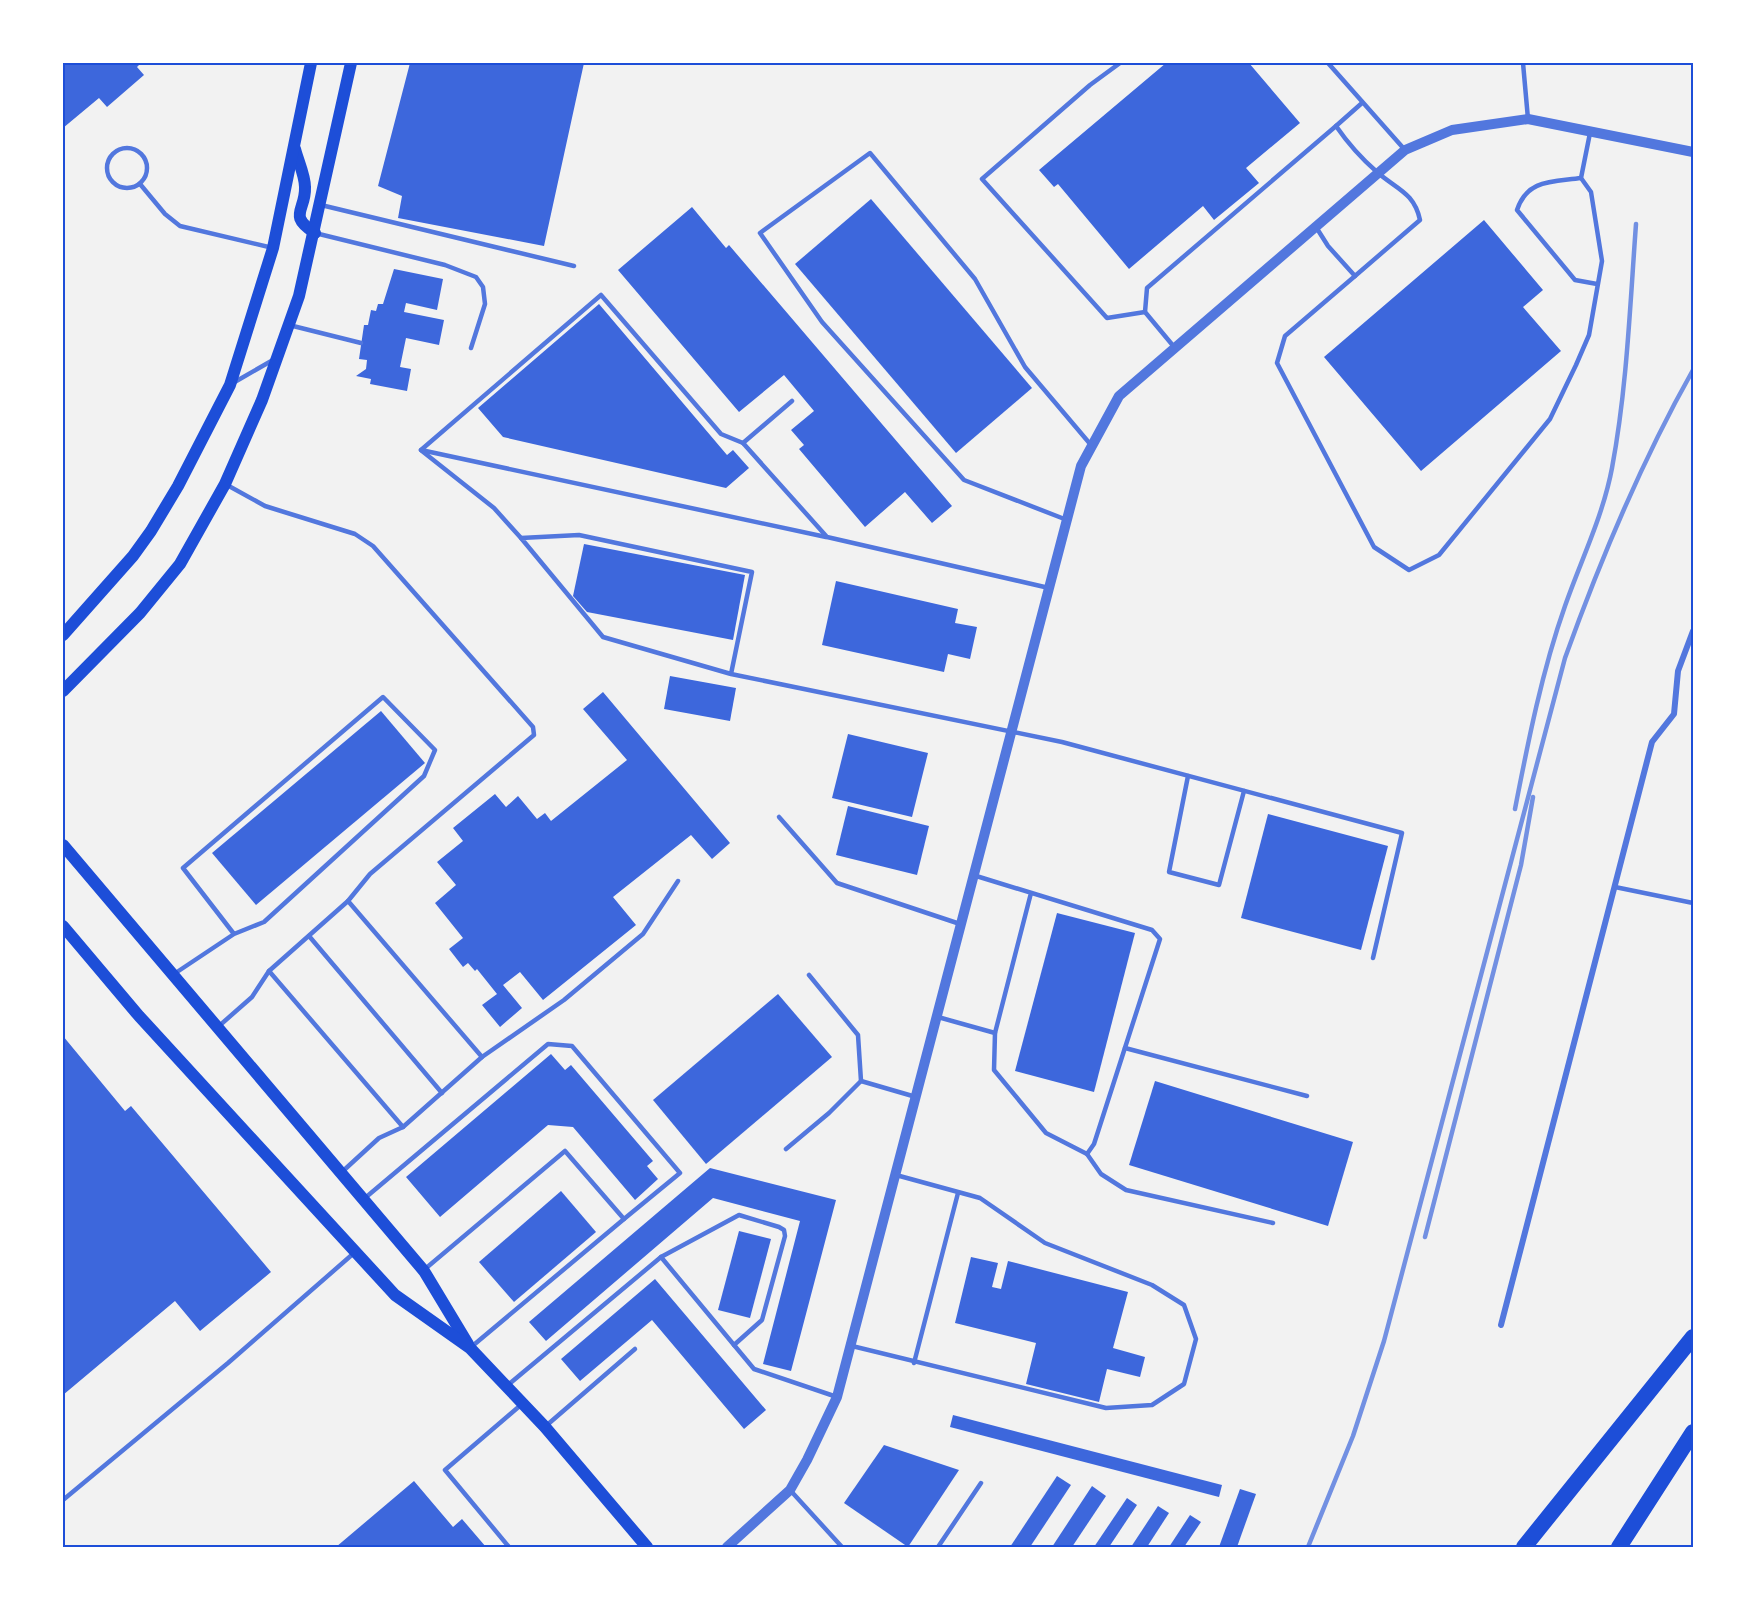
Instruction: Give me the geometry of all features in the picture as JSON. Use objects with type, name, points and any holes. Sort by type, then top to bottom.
[{"type":"highway","points":[[1524,1547],[1693,1337]]},
{"type":"highway","points":[[1619,1547],[1693,1432]]},
{"type":"main road","points":[[63,692],[92,665],[140,613],[180,564],[225,484],[289,325],[315,233],[351,63]]},
{"type":"main road","points":[[63,635],[133,556],[151,531],[178,486],[230,385],[264,284],[273,248],[309,64]]},
{"type":"main road","points":[[294,145],[306,188],[299,216],[302,225],[315,233]]},
{"type":"main road","points":[[63,846],[219,1026],[424,1270],[470,1348]]},
{"type":"main road","points":[[63,926],[139,1016],[395,1295],[470,1348],[545,1427],[647,1547]]},
{"type":"street","points":[[727,1547],[790,1490],[812,1451],[837,1397],[1081,466],[1119,396],[1405,150],[1452,130],[1528,119],[1693,152]]},
{"type":"street","points":[[1501,1325],[1652,742],[1674,714],[1678,671],[1690,646],[1693,631]]},
{"type":"lane","points":[[1120,63],[1090,85],[982,178],[1107,318],[1145,312]]},
{"type":"lane","points":[[1328,63],[1405,150]]},
{"type":"lane","points":[[1523,63],[1528,119]]},
{"type":"lane","points":[[1175,348],[1145,312],[1147,288],[1362,103]]},
{"type":"lane","points":[[1336,126],[1378,174],[1401,188],[1418,208],[1420,220],[1285,336],[1277,363],[1374,547],[1409,570],[1439,555],[1550,419],[1589,335],[1602,261],[1591,192],[1581,178],[1591,130]]},
{"type":"lane","points":[[130,148],[142,154],[147,166],[144,179],[140,184],[128,188],[111,181],[107,170],[113,153],[130,148]]},
{"type":"lane","points":[[1067,520],[964,480],[822,322],[760,233],[870,153],[975,279],[1025,367],[1092,446]]},
{"type":"lane","points":[[1581,178],[1540,183],[1522,196],[1517,210],[1575,280],[1597,284]]},
{"type":"lane","points":[[140,184],[165,214],[180,226],[273,248]]},
{"type":"lane","points":[[321,205],[574,266]]},
{"type":"lane","points":[[1316,227],[1328,246],[1355,276]]},
{"type":"lane","points":[[315,233],[445,264],[476,277],[483,287],[485,304],[471,348]]},
{"type":"lane","points":[[421,450],[601,295],[721,434],[742,443],[827,537]]},
{"type":"lane","points":[[289,325],[361,343]]},
{"type":"lane","points":[[230,385],[278,357]]},
{"type":"lane","points":[[742,443],[792,401]]},
{"type":"lane","points":[[421,450],[827,537],[1049,588]]},
{"type":"lane","points":[[421,450],[494,508],[603,637],[731,674],[1062,742],[1402,833],[1373,958]]},
{"type":"lane","points":[[219,1026],[252,997],[269,971],[348,901],[370,874],[534,735],[534,727],[373,546],[355,534],[265,506],[225,484]]},
{"type":"lane","points":[[521,538],[579,535],[752,572],[731,674]]},
{"type":"lane","points":[[174,974],[234,934],[264,922],[424,776],[435,750],[383,697],[183,868],[234,934]]},
{"type":"lane","points":[[1188,776],[1169,872],[1219,885],[1244,791]]},
{"type":"lane","points":[[779,817],[837,883],[960,924]]},
{"type":"lane","points":[[973,874],[1152,930],[1160,939],[1094,1144],[1087,1154]]},
{"type":"lane","points":[[341,1173],[379,1138],[403,1127],[482,1057],[564,1000],[643,934],[678,881]]},
{"type":"lane","points":[[1615,887],[1693,903]]},
{"type":"lane","points":[[1031,893],[995,1033],[996,1073],[1046,1133],[1087,1154],[1101,1174],[1126,1190],[1273,1223]]},
{"type":"lane","points":[[348,901],[482,1057]]},
{"type":"lane","points":[[309,936],[442,1093]]},
{"type":"lane","points":[[269,971],[403,1127]]},
{"type":"lane","points":[[786,1149],[829,1113],[861,1081],[858,1035],[809,975]]},
{"type":"lane","points":[[938,1017],[995,1033]]},
{"type":"lane","points":[[363,1199],[548,1044],[572,1046],[680,1173],[470,1348]]},
{"type":"lane","points":[[1125,1048],[1307,1096]]},
{"type":"lane","points":[[861,1081],[917,1098]]},
{"type":"lane","points":[[424,1270],[565,1151],[624,1219]]},
{"type":"lane","points":[[852,1346],[914,1363],[1106,1408],[1152,1405],[1184,1384],[1196,1339],[1184,1305],[1152,1285],[1045,1243],[980,1198],[896,1175]]},
{"type":"lane","points":[[914,1363],[958,1193]]},
{"type":"lane","points":[[506,1387],[660,1257],[739,1215],[784,1230],[762,1320],[734,1345]]},
{"type":"lane","points":[[63,1500],[228,1363],[356,1252]]},
{"type":"lane","points":[[660,1257],[754,1369],[837,1397]]},
{"type":"lane","points":[[545,1427],[636,1349]]},
{"type":"lane","points":[[509,1547],[445,1470],[523,1404]]},
{"type":"lane","points":[[938,1547],[981,1483]]},
{"type":"lane","points":[[790,1490],[842,1547]]},
{"type":"building","points":[[63,63],[141,63],[137,67],[144,75],[107,107],[99,98],[63,128]]},
{"type":"building","points":[[410,63],[584,63],[544,246],[398,218],[402,196],[378,186]]},
{"type":"building","points":[[1166,63],[1249,63],[1300,123],[1246,168],[1259,183],[1214,220],[1203,206],[1129,269],[1058,184],[1054,187],[1039,170]]},
{"type":"building","points":[[871,199],[1032,388],[956,453],[795,264]]},
{"type":"building","points":[[692,207],[726,248],[729,245],[952,506],[932,523],[905,492],[865,527],[799,449],[804,445],[791,430],[814,411],[784,375],[739,412],[618,270]]},
{"type":"building","points":[[1484,220],[1543,290],[1523,307],[1561,351],[1421,471],[1324,357]]},
{"type":"building","points":[[394,269],[443,279],[437,310],[406,303],[404,312],[444,320],[439,345],[406,338],[400,367],[411,369],[407,391],[370,384],[371,379],[356,376],[366,369],[367,360],[359,359],[364,325],[368,325],[371,310],[376,311],[378,304],[383,304]]},
{"type":"building","points":[[599,304],[727,455],[733,450],[749,468],[726,488],[503,437],[478,408]]},
{"type":"building","points":[[584,544],[745,575],[733,640],[587,612],[573,596]]},
{"type":"building","points":[[836,581],[958,609],[955,623],[977,627],[970,659],[948,654],[944,672],[822,645]]},
{"type":"building","points":[[670,676],[736,688],[730,721],[664,709]]},
{"type":"building","points":[[603,692],[730,843],[712,859],[691,835],[613,897],[636,925],[543,1000],[520,972],[503,985],[522,1008],[500,1027],[482,1005],[497,994],[477,969],[475,971],[468,963],[463,967],[449,949],[463,938],[435,903],[456,885],[437,862],[463,841],[453,828],[495,794],[506,807],[518,796],[537,819],[545,813],[551,821],[627,760],[583,709]]},
{"type":"building","points":[[381,711],[425,763],[256,905],[212,853]]},
{"type":"building","points":[[848,734],[928,753],[912,817],[832,798]]},
{"type":"building","points":[[848,806],[929,826],[917,875],[836,855]]},
{"type":"building","points":[[1268,814],[1388,846],[1361,950],[1241,918]]},
{"type":"building","points":[[1057,913],[1135,933],[1094,1092],[1015,1071]]},
{"type":"building","points":[[778,994],[832,1057],[706,1164],[653,1100]]},
{"type":"building","points":[[63,1036],[125,1111],[131,1106],[271,1272],[200,1331],[175,1301],[63,1395]]},
{"type":"building","points":[[551,1054],[565,1070],[571,1065],[653,1161],[647,1166],[658,1179],[635,1200],[573,1127],[548,1125],[440,1217],[406,1177]]},
{"type":"building","points":[[1155,1081],[1353,1142],[1328,1226],[1129,1165]]},
{"type":"building","points":[[710,1168],[836,1200],[791,1371],[763,1364],[800,1221],[713,1198],[546,1341],[529,1322]]},
{"type":"building","points":[[561,1191],[596,1232],[514,1302],[479,1262]]},
{"type":"building","points":[[739,1231],[771,1239],[750,1318],[718,1310]]},
{"type":"building","points":[[971,1257],[998,1263],[992,1287],[1001,1289],[1008,1261],[1128,1292],[1113,1348],[1145,1357],[1140,1377],[1107,1369],[1099,1402],[1026,1384],[1036,1343],[955,1323]]},
{"type":"building","points":[[655,1279],[766,1410],[744,1429],[652,1320],[580,1381],[561,1359]]},
{"type":"building","points":[[953,1415],[1222,1485],[1219,1497],[950,1427]]},
{"type":"building","points":[[884,1445],[959,1470],[908,1547],[844,1503]]},
{"type":"building","points":[[1057,1476],[1071,1485],[1030,1547],[1010,1547]]},
{"type":"building","points":[[414,1481],[453,1527],[462,1519],[486,1547],[336,1547]]},
{"type":"building","points":[[1092,1486],[1106,1496],[1072,1547],[1052,1547]]},
{"type":"building","points":[[1240,1489],[1256,1494],[1237,1547],[1219,1547]]},
{"type":"building","points":[[1127,1498],[1137,1505],[1109,1547],[1094,1547]]},
{"type":"building","points":[[1158,1506],[1169,1513],[1147,1547],[1131,1547]]},
{"type":"building","points":[[1190,1515],[1201,1522],[1184,1547],[1169,1547]]},
{"type":"railway","points":[[1515,809],[1530,732],[1549,656],[1597,521],[1612,468],[1625,377],[1636,224]]},
{"type":"railway","points":[[1308,1547],[1353,1436],[1384,1341],[1565,658],[1623,511],[1656,440],[1693,370]]},
{"type":"railway","points":[[1425,1237],[1521,865],[1533,797]]}]
